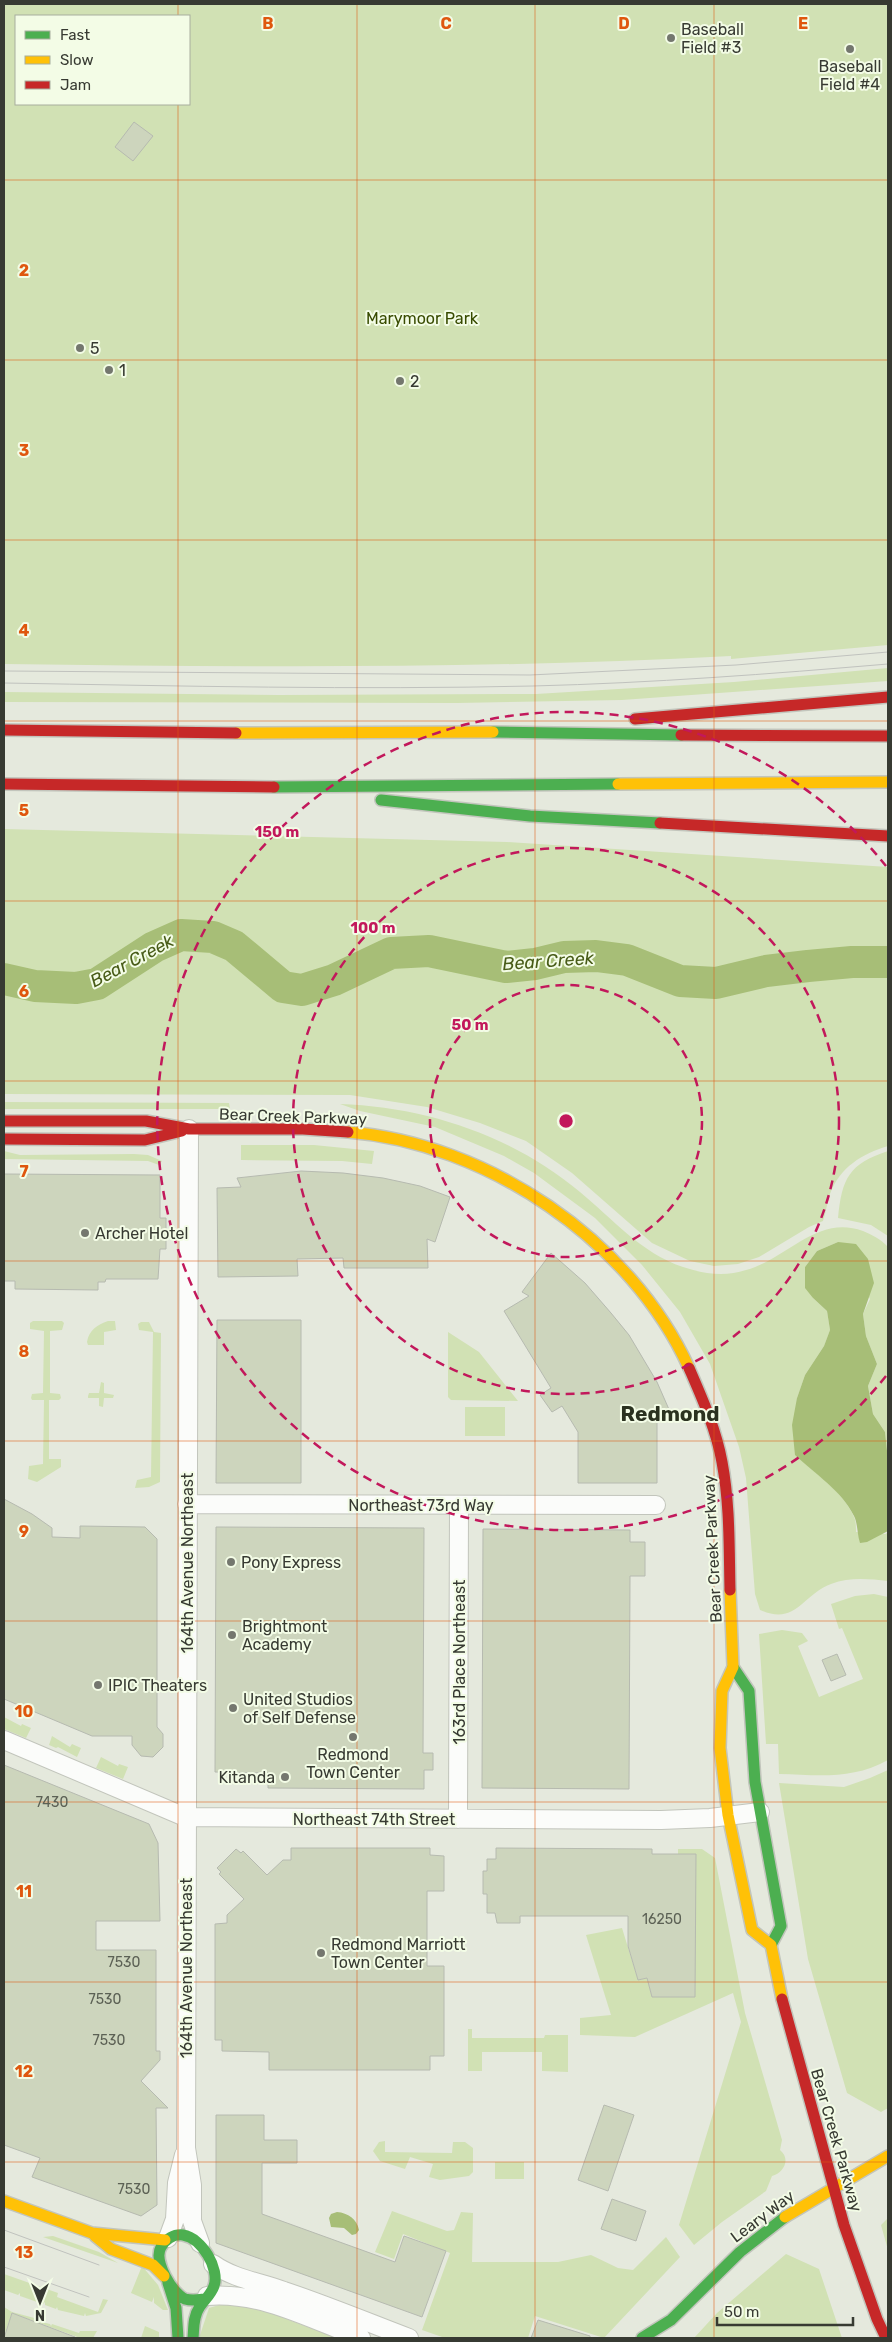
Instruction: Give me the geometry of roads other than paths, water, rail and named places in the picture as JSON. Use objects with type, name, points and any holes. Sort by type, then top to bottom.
[{"type":"main road","points":[[624,720],[888,697]]},
{"type":"main road","points":[[486,732],[604,722]]},
{"type":"main road","points":[[4,730],[888,736]]},
{"type":"main road","points":[[4,784],[248,786],[888,782]]},
{"type":"main road","points":[[248,786],[530,816],[888,836]]},
{"type":"main road","name":"Bear Creek Parkway","points":[[4,1121],[146,1121],[188,1129],[303,1129],[369,1134],[413,1142],[452,1155],[523,1188],[576,1227],[615,1262],[646,1298],[676,1340],[694,1377],[710,1420],[722,1462],[727,1501],[733,1667],[722,1691],[720,1748],[728,1815],[752,1930],[771,1945],[788,2022],[844,2225],[876,2319],[886,2338]]},
{"type":"main road","name":"Bear Creek Parkway","points":[[4,1139],[145,1140],[188,1129]]},
{"type":"main road","points":[[733,1667],[749,1691],[755,1782],[781,1926],[771,1945]]},
{"type":"main road","name":"Leary Way","points":[[642,2338],[670,2320],[710,2279],[750,2243],[792,2213],[888,2156]]},
{"type":"main road","points":[[4,2201],[92,2233],[167,2239],[183,2235],[200,2243],[212,2264],[214,2286],[195,2316],[194,2338]]},
{"type":"main road","points":[[92,2233],[111,2249],[153,2265],[181,2296],[188,2299],[205,2298]]},
{"type":"main road","points":[[167,2239],[160,2248],[159,2257],[176,2308],[178,2338]]},
{"type":"main road","name":"Leary Way","points":[[664,2338],[670,2320]]},
{"type":"street","name":"164th Avenue Northeast","points":[[188,1129],[185,1818],[186,2148],[192,2185],[192,2221],[200,2243]]},
{"type":"street","name":"Northeast 73rd Way","points":[[187,1504],[656,1505]]},
{"type":"street","name":"163rd Place Northeast","points":[[458,1819],[459,1505]]},
{"type":"street","name":"Northeast 74th Street","points":[[4,1740],[185,1818],[661,1820],[760,1812]]},
{"type":"street","name":"164th Avenue Northeast","points":[[167,2239],[176,2218],[177,2183],[186,2148]]},
{"type":"street","points":[[212,2264],[239,2277],[284,2291],[409,2338]]},
{"type":"street","points":[[205,2298],[240,2297],[263,2302],[361,2338]]},
{"type":"waterway","name":"Bear Creek","points":[[4,979],[35,986],[76,988],[97,984],[154,947],[181,935],[213,937],[234,946],[283,987],[302,990],[334,980],[391,953],[429,951],[506,967],[535,964],[564,957],[596,956],[627,960],[680,981],[716,983],[766,971],[852,962],[888,962]]},
{"type":"tram line","points":[[4,671],[530,675],[736,665],[888,652]]},
{"type":"tram line","points":[[4,683],[335,688],[533,686],[711,678],[888,664]]},
{"type":"tram line","points":[[4,2230],[99,2265]]},
{"type":"tram line","points":[[4,2267],[89,2297]]},
{"type":"place","name":"Baseball Field #3","points":[[671,38]]},
{"type":"place","name":"Baseball Field #4","points":[[850,49]]},
{"type":"place","name":"5","points":[[80,348]]},
{"type":"place","name":"1","points":[[109,370]]},
{"type":"place","name":"2","points":[[400,381]]},
{"type":"place","name":"Archer Hotel","points":[[85,1233]]},
{"type":"place","name":"Pony Express","points":[[231,1562]]},
{"type":"place","name":"Brightmont Academy","points":[[232,1635]]},
{"type":"place","name":"IPIC Theaters","points":[[98,1685]]},
{"type":"place","name":"United Studios of Self Defense","points":[[233,1708]]},
{"type":"place","name":"Redmond Town Center","points":[[353,1737]]},
{"type":"place","name":"Kitanda","points":[[285,1777]]},
{"type":"place","name":"Redmond Marriott Town Center","points":[[321,1953]]},
{"type":"district","name":"Redmond","points":[[670,1414]]},
{"type":"park label","name":"Marymoor Park","points":[[422,318]]}]
